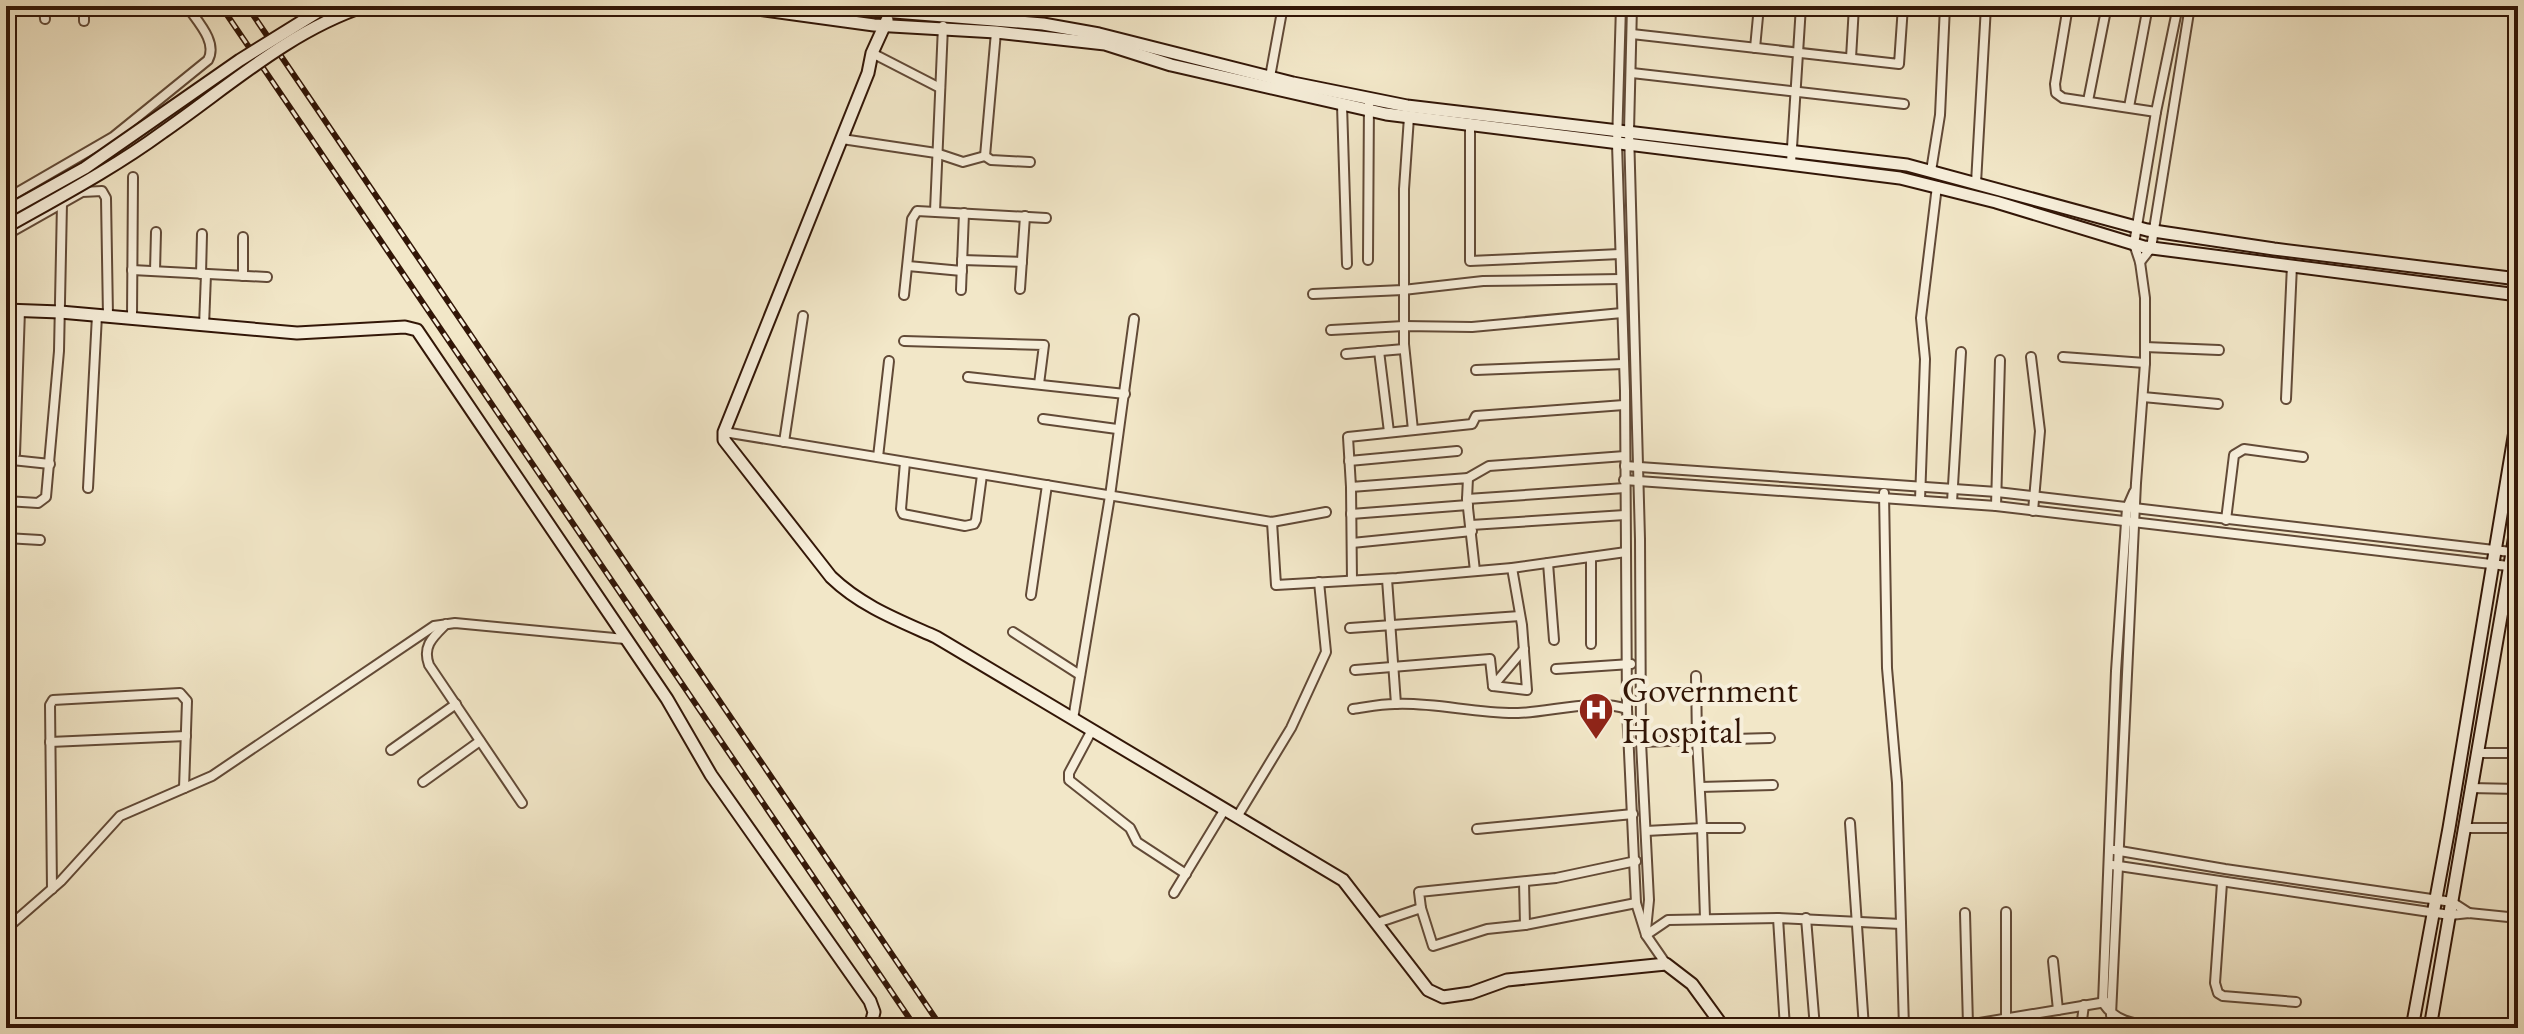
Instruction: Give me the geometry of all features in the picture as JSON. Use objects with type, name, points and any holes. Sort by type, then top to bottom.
[{"type":"street","points":[[44,6],[45,19]]},
{"type":"street","points":[[84,6],[84,21]]},
{"type":"street","points":[[6,199],[113,137],[208,60],[211,44],[187,6]]},
{"type":"street","points":[[6,212],[85,168],[240,60],[327,6]]},
{"type":"street","points":[[6,227],[160,135],[296,38],[335,16],[365,6]]},
{"type":"street","points":[[736,6],[879,25],[1034,23],[1099,34],[1270,77],[1409,117],[1617,144],[1900,164],[2136,228],[2274,249],[2518,279]]},
{"type":"street","points":[[820,6],[886,9],[996,32],[1105,44],[1171,65],[1342,105],[1407,106],[1623,130],[1791,157],[1937,186],[2151,248],[2518,295]]},
{"type":"street","points":[[1270,77],[1283,6]]},
{"type":"street","points":[[1621,6],[1623,130],[1630,144],[1639,482],[1641,742],[1649,900],[1646,935]]},
{"type":"street","points":[[1632,6],[1632,73],[1623,130],[1617,144],[1625,456],[1627,709],[1636,903],[1646,935],[1666,964],[1692,984],[1724,1028]]},
{"type":"street","points":[[1755,48],[1759,6]]},
{"type":"street","points":[[1791,157],[1801,6]]},
{"type":"street","points":[[1851,58],[1854,6]]},
{"type":"street","points":[[1632,34],[1899,64],[1903,6]]},
{"type":"street","points":[[1931,171],[1940,115],[1945,6]]},
{"type":"street","points":[[1976,183],[1986,6]]},
{"type":"street","points":[[2068,6],[2056,93],[2063,98],[2156,112]]},
{"type":"street","points":[[2129,107],[2148,6]]},
{"type":"street","points":[[2162,1028],[2134,1024],[2111,1015],[2103,1003],[2130,522],[2136,487],[2145,363],[2145,298],[2134,244],[2178,6]]},
{"type":"street","points":[[2140,262],[2151,248],[2190,6]]},
{"type":"street","points":[[2331,6],[2510,6]]},
{"type":"street","points":[[886,9],[879,25],[868,73],[724,432],[724,440],[831,577],[869,606],[936,637],[1343,880],[1428,990],[1443,997],[1471,993],[1507,980],[1666,964]]},
{"type":"street","points":[[2088,101],[2106,10]]},
{"type":"street","points":[[935,211],[943,23]]},
{"type":"street","points":[[985,156],[996,32]]},
{"type":"street","points":[[873,49],[940,88]]},
{"type":"street","points":[[1632,73],[1904,104]]},
{"type":"street","points":[[1368,104],[1368,260]]},
{"type":"street","points":[[1342,105],[1347,264]]},
{"type":"street","points":[[1409,117],[1404,189],[1403,290],[1404,349],[1413,430]]},
{"type":"street","points":[[1470,125],[1470,261],[1620,254]]},
{"type":"street","points":[[842,139],[936,153],[963,162],[985,156],[991,160],[1030,162]]},
{"type":"street","points":[[132,318],[133,177]]},
{"type":"street","points":[[1920,500],[1925,359],[1921,318],[1937,186]]},
{"type":"street","points":[[6,235],[82,192],[99,190],[105,194],[103,315],[88,488]]},
{"type":"street","points":[[6,501],[38,503],[44,500],[50,464],[60,312],[62,203]]},
{"type":"street","points":[[904,295],[913,216],[921,210],[1046,218]]},
{"type":"street","points":[[961,290],[964,213]]},
{"type":"street","points":[[1020,289],[1025,216]]},
{"type":"street","points":[[155,271],[156,232]]},
{"type":"street","points":[[202,234],[204,326]]},
{"type":"street","points":[[243,237],[243,276]]},
{"type":"street","points":[[962,260],[1022,262]]},
{"type":"street","points":[[2286,399],[2292,265]]},
{"type":"street","points":[[908,266],[962,271]]},
{"type":"street","points":[[132,270],[267,277]]},
{"type":"street","points":[[1313,294],[1403,290],[1483,281],[1621,279]]},
{"type":"street","points":[[6,310],[103,315],[297,333],[405,327],[417,330],[669,702],[711,775],[870,1001],[874,1012],[870,1028]]},
{"type":"street","points":[[9,461],[15,454],[20,310]]},
{"type":"street","points":[[1331,330],[1404,326],[1472,327],[1622,313]]},
{"type":"street","points":[[784,442],[803,316]]},
{"type":"street","points":[[1073,719],[1110,496],[1134,319]]},
{"type":"street","points":[[904,341],[1044,345],[1039,384]]},
{"type":"street","points":[[2145,347],[2219,350]]},
{"type":"street","points":[[1346,354],[1404,349]]},
{"type":"street","points":[[1379,351],[1389,432]]},
{"type":"street","points":[[1952,502],[1961,352]]},
{"type":"street","points":[[2031,357],[2040,431],[2033,511]]},
{"type":"street","points":[[2063,357],[2145,363]]},
{"type":"street","points":[[1996,506],[2000,360]]},
{"type":"street","points":[[878,457],[889,361]]},
{"type":"street","points":[[1476,370],[1623,364]]},
{"type":"street","points":[[968,377],[1125,394]]},
{"type":"street","points":[[2143,397],[2218,404]]},
{"type":"street","points":[[1352,580],[1348,437],[1472,424],[1476,416],[1624,405]]},
{"type":"street","points":[[2412,1028],[2449,828],[2492,565],[2513,471],[2518,413]]},
{"type":"street","points":[[1043,419],[1117,429]]},
{"type":"street","points":[[724,432],[1272,522],[1326,512]]},
{"type":"street","points":[[2226,520],[2234,455],[2244,449],[2303,457]]},
{"type":"street","points":[[1349,461],[1457,451]]},
{"type":"street","points":[[1351,487],[1468,478],[1489,466],[1625,456]]},
{"type":"street","points":[[9,461],[50,464]]},
{"type":"street","points":[[905,462],[901,512],[906,516],[935,521],[965,526],[974,524],[982,475]]},
{"type":"street","points":[[1625,466],[1997,492],[2511,552]]},
{"type":"street","points":[[1468,478],[1475,571]]},
{"type":"street","points":[[1351,514],[1639,482],[1996,506],[2492,565],[2511,570]]},
{"type":"street","points":[[1884,483],[1887,668],[1897,783],[1904,1028]]},
{"type":"street","points":[[1031,595],[1047,485]]},
{"type":"street","points":[[1352,543],[1472,528],[1625,515]]},
{"type":"street","points":[[1272,522],[1276,585],[1512,568],[1626,552]]},
{"type":"street","points":[[2430,1028],[2517,526]]},
{"type":"street","points":[[6,538],[40,540]]},
{"type":"street","points":[[1591,557],[1591,644]]},
{"type":"street","points":[[1548,563],[1554,640]]},
{"type":"street","points":[[1493,686],[1527,690],[1512,568]]},
{"type":"street","points":[[1387,579],[1396,704]]},
{"type":"street","points":[[1237,817],[1291,728],[1326,652],[1319,582]]},
{"type":"street","points":[[2502,604],[2518,605]]},
{"type":"street","points":[[1350,628],[1520,616]]},
{"type":"street","points":[[6,929],[52,889],[115,819],[216,773],[428,629],[448,623],[625,639]]},
{"type":"street","points":[[448,623],[431,639],[426,656],[522,803]]},
{"type":"street","points":[[1013,632],[1080,675]]},
{"type":"street","points":[[1493,686],[1524,649]]},
{"type":"street","points":[[1355,670],[1490,659],[1493,686]]},
{"type":"street","points":[[1556,669],[1641,664]]},
{"type":"street","points":[[1696,676],[1705,918]]},
{"type":"street","points":[[52,889],[50,705],[53,700],[175,692],[184,696],[187,701],[184,788]]},
{"type":"street","points":[[1696,698],[1766,697]]},
{"type":"street","points":[[391,750],[456,704]]},
{"type":"street","points":[[1353,709],[1396,704],[1520,713],[1582,706],[1619,706],[1627,709]]},
{"type":"street","points":[[1092,730],[1069,773],[1069,780],[1130,828],[1136,840],[1186,874]]},
{"type":"street","points":[[50,742],[186,736]]},
{"type":"street","points":[[1641,742],[1770,738]]},
{"type":"street","points":[[423,782],[480,741]]},
{"type":"street","points":[[2477,753],[2518,753]]},
{"type":"street","points":[[1700,787],[1773,785]]},
{"type":"street","points":[[2470,788],[2518,789]]},
{"type":"street","points":[[1174,893],[1225,809]]},
{"type":"street","points":[[1477,829],[1633,814]]},
{"type":"street","points":[[1850,823],[1864,1028]]},
{"type":"street","points":[[1646,831],[1740,828]]},
{"type":"street","points":[[2464,828],[2518,828]]},
{"type":"street","points":[[2113,850],[2452,902],[2469,913]]},
{"type":"street","points":[[1636,861],[1524,882],[1419,892],[1433,946],[1487,929],[1525,925],[1636,903]]},
{"type":"street","points":[[2112,865],[2432,913],[2518,918]]},
{"type":"street","points":[[2111,1015],[2112,865]]},
{"type":"street","points":[[1524,882],[1525,925]]},
{"type":"street","points":[[2222,883],[2215,983],[2218,993],[2223,996],[2296,1002]]},
{"type":"street","points":[[1377,923],[1421,908]]},
{"type":"street","points":[[2006,912],[2006,1019]]},
{"type":"street","points":[[1965,913],[1968,1025]]},
{"type":"street","points":[[1646,935],[1668,920],[1705,918],[1806,918],[1858,924],[1901,924]]},
{"type":"street","points":[[1778,918],[1785,1028]]},
{"type":"street","points":[[1806,918],[1815,1028]]},
{"type":"street","points":[[2053,961],[2058,1010]]},
{"type":"street","points":[[1949,1028],[1990,1025],[2006,1019],[2113,1001]]},
{"type":"street","points":[[2081,1028],[2084,1005]]},
{"type":"railway","points":[[221,6],[916,1028]]},
{"type":"railway","points":[[247,6],[942,1028]]},
{"type":"place","name":"Government Hospital","points":[[1596,741]]}]
